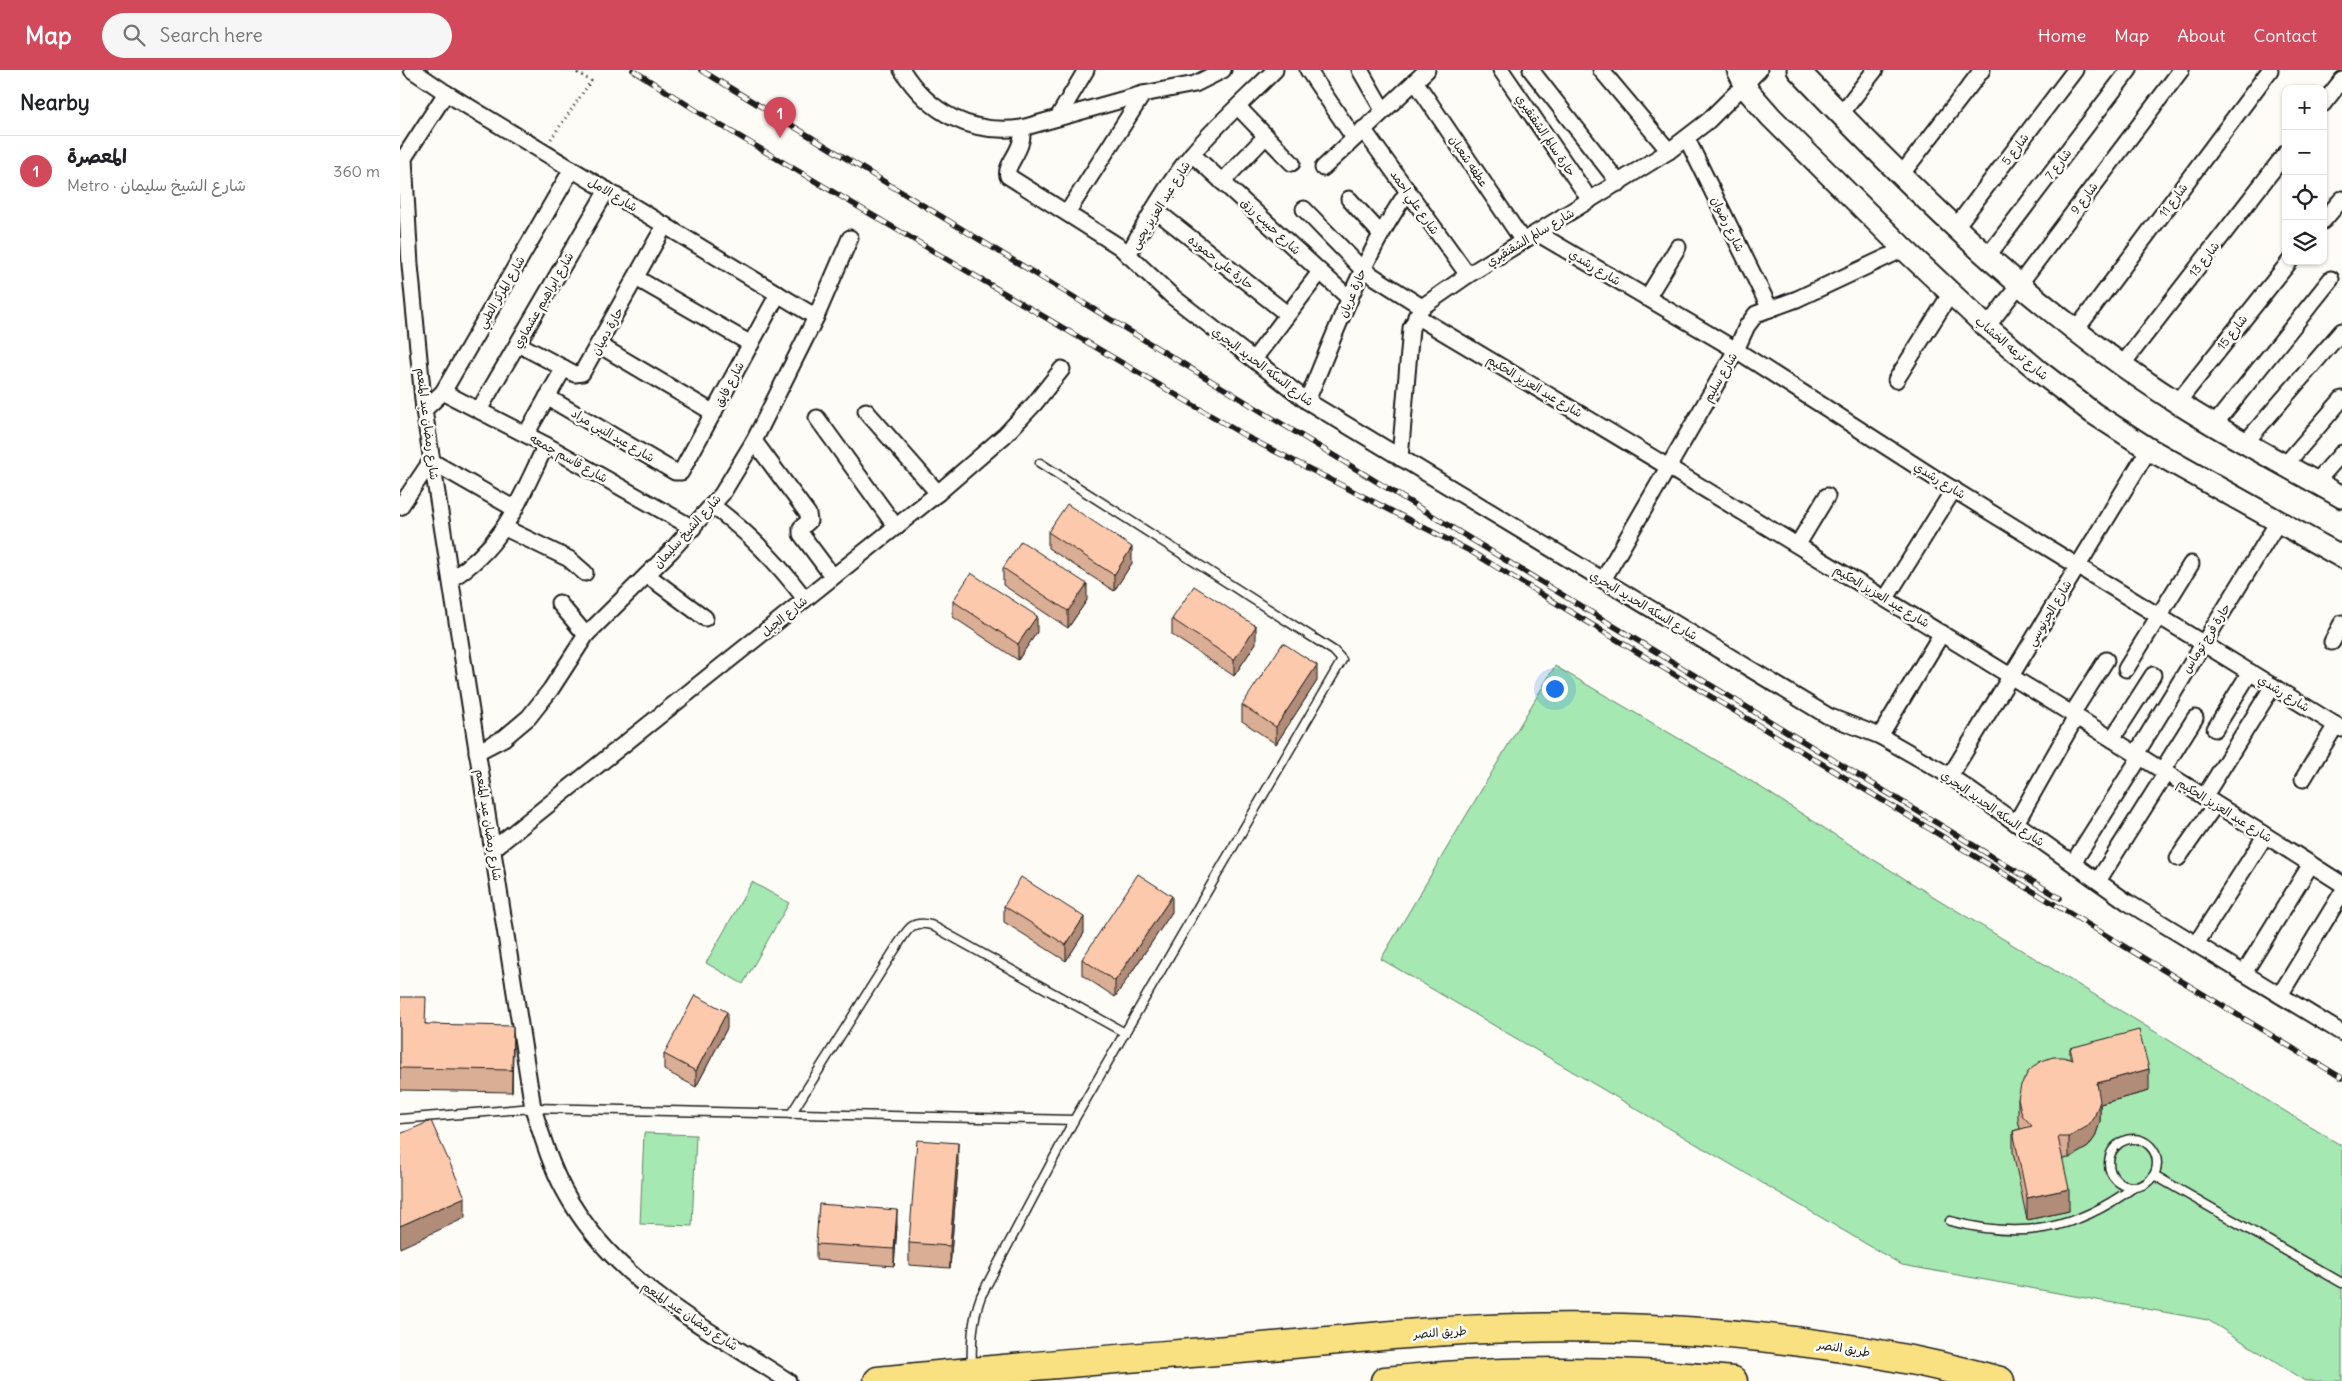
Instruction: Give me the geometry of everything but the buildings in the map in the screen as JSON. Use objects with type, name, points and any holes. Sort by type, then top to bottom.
[{"type":"highway","name":"طريق النصر","points":[[892,1380],[972,1376],[1424,1332],[1516,1328],[1607,1328],[1699,1332],[1790,1340],[1881,1354],[2000,1381]]},
{"type":"highway","points":[[1385,1381],[1478,1374],[1557,1373],[1635,1374],[1733,1381]]},
{"type":"street","name":"شارع الامل","points":[[412,70],[542,152],[816,317]]},
{"type":"street","points":[[902,70],[915,89],[930,103],[963,123],[982,129],[1002,131],[1022,128],[1143,94],[1195,84],[1223,70]]},
{"type":"street","points":[[1058,117],[1086,70]]},
{"type":"street","name":"شارع عبد العزيز يحيى","points":[[1128,255],[1154,209],[1192,154],[1275,70]]},
{"type":"street","name":"شارع علي احمد","points":[[1308,70],[1408,191],[1468,275]]},
{"type":"street","points":[[1360,70],[1383,110]]},
{"type":"street","points":[[1323,168],[1427,70]]},
{"type":"street","name":"حارة سالم الشقنقيري","points":[[1502,70],[1590,200]]},
{"type":"street","points":[[1532,70],[1618,183]]},
{"type":"street","points":[[1601,70],[1669,151]]},
{"type":"street","points":[[1798,70],[1955,228],[2018,285],[2122,365],[2177,403],[2342,497]]},
{"type":"street","points":[[1841,114],[1875,70]]},
{"type":"street","points":[[1901,175],[1982,70]]},
{"type":"street","name":"شارع 5","points":[[1955,228],[2075,70]]},
{"type":"street","name":"شارع 7","points":[[1988,257],[2129,70]]},
{"type":"street","name":"شارع 9","points":[[1987,327],[2181,70]]},
{"type":"street","name":"شارع 11","points":[[2076,330],[2270,70]]},
{"type":"street","name":"شارع سالم الشقنقيري","points":[[1419,311],[1468,275],[1686,139],[1747,75]]},
{"type":"street","name":"شارع ترعه الخشاب","points":[[1747,75],[1771,117],[1904,249],[1987,327],[2093,413],[2149,449],[2342,557]]},
{"type":"street","points":[[2327,99],[2342,80]]},
{"type":"street","name":"عطفه شعبان","points":[[1415,81],[1523,241]]},
{"type":"street","points":[[402,161],[446,93]]},
{"type":"street","points":[[1067,213],[1143,94]]},
{"type":"street","points":[[1238,107],[1292,163]]},
{"type":"street","name":"شارع السكه الحديد البحري","points":[[1022,128],[1022,143],[1008,167],[1007,174],[1109,239],[1173,297],[1307,401],[1828,716],[1880,736],[1950,776],[2098,881],[2342,1034]]},
{"type":"street","points":[[1222,182],[1266,136]]},
{"type":"street","name":"شارع رضوان","points":[[1686,139],[1770,309]]},
{"type":"street","name":"شارع حبيب رزق","points":[[1192,154],[1350,299]]},
{"type":"street","name":"شارع 13","points":[[2122,365],[2282,157]]},
{"type":"street","name":"شارع رمضان عبد المنعم","points":[[402,161],[424,410],[533,1108],[546,1150],[564,1191],[588,1228],[616,1261],[649,1291],[788,1381]]},
{"type":"street","name":"شارع المركز الطبي","points":[[424,410],[443,392],[572,169]]},
{"type":"street","name":"شارع ابراهيم عشماوي","points":[[479,410],[607,190]]},
{"type":"street","name":"حارة عريان","points":[[1307,401],[1362,269],[1380,234],[1408,191]]},
{"type":"street","points":[[1349,199],[1380,234]]},
{"type":"street","points":[[2324,220],[2342,199]]},
{"type":"street","name":"حارة علي حموده","points":[[1154,209],[1287,314]]},
{"type":"street","name":"شارع عبد العزيز الحكيم","points":[[1304,209],[1362,269],[1419,311],[1886,598],[2342,884]]},
{"type":"street","name":"حارة دميان","points":[[518,344],[575,374],[582,373],[599,346],[665,226]]},
{"type":"street","name":"شارع رشدي","points":[[1537,233],[1736,350],[1954,489],[2339,727]]},
{"type":"street","name":"شارع الشيخ سليمان","points":[[478,752],[504,738],[530,717],[551,689],[586,635],[713,506],[740,468],[754,441],[816,317],[850,238]]},
{"type":"street","points":[[1647,298],[1678,247]]},
{"type":"street","name":"شارع سليم","points":[[1603,580],[1670,466],[1751,320],[1763,311],[1797,300],[1904,249]]},
{"type":"street","points":[[400,282],[410,265]]},
{"type":"street","name":"شارع 15","points":[[2177,403],[2287,265]]},
{"type":"street","points":[[1254,359],[1320,272]]},
{"type":"street","points":[[636,278],[751,344]]},
{"type":"street","points":[[2214,425],[2331,279]]},
{"type":"street","points":[[1896,380],[1951,293]]},
{"type":"street","name":"شارع فايق","points":[[678,473],[683,469],[778,294]]},
{"type":"street","points":[[1400,458],[1411,328],[1419,311]]},
{"type":"street","points":[[2245,443],[2342,331]]},
{"type":"street","points":[[599,346],[714,413]]},
{"type":"street","points":[[526,434],[564,368]]},
{"type":"street","name":"شارع الجبل","points":[[493,849],[938,493],[1005,435],[1035,403],[1062,369]]},
{"type":"street","name":"شارع قاسم جمعه","points":[[443,392],[526,434],[693,528]]},
{"type":"street","name":"شارع عبد النبي مراد","points":[[547,397],[678,473]]},
{"type":"street","points":[[2285,464],[2342,399]]},
{"type":"street","points":[[866,412],[938,493]]},
{"type":"street","points":[[817,418],[896,527]]},
{"type":"street","points":[[754,441],[807,512],[809,518],[801,528],[801,534],[833,577]]},
{"type":"street","points":[[451,579],[481,557],[505,528],[546,445]]},
{"type":"street","name":"شارع الجرنوسي","points":[[1950,776],[2149,449]]},
{"type":"street","points":[[2316,482],[2342,453]]},
{"type":"street","points":[[400,507],[432,461],[515,509]]},
{"type":"street","points":[[1886,598],[1954,489]]},
{"type":"street","points":[[1798,544],[1828,496]]},
{"type":"street","points":[[713,506],[733,520],[764,550],[805,599]]},
{"type":"street","name":"حارة فرج توماس","points":[[2073,864],[2203,643],[2278,522]]},
{"type":"street","points":[[505,528],[569,559],[585,573]]},
{"type":"street","points":[[2126,669],[2191,564]]},
{"type":"street","points":[[647,575],[705,618]]},
{"type":"street","points":[[558,603],[586,635]]},
{"type":"street","points":[[2332,642],[2342,623]]},
{"type":"street","points":[[1880,736],[1942,633]]},
{"type":"street","points":[[2016,823],[2106,660]]},
{"type":"street","points":[[2214,729],[2250,672]]},
{"type":"street","points":[[2112,739],[2153,675]]},
{"type":"street","points":[[2178,858],[2273,686]]},
{"type":"street","points":[[2098,881],[2195,718]]},
{"type":"street","points":[[2303,779],[2339,727]]},
{"type":"street","points":[[2196,944],[2265,836]]},
{"type":"street","points":[[2244,973],[2310,864]]},
{"type":"street","points":[[2280,995],[2342,892]]},
{"type":"lane","points":[[972,1376],[972,1333],[975,1314],[981,1296],[1074,1120],[1342,660],[1334,651],[1040,463]]},
{"type":"lane","points":[[791,1114],[898,943],[912,926],[920,922],[931,925],[1125,1033]]},
{"type":"lane","points":[[400,1119],[533,1108],[1074,1120]]},
{"type":"lane","points":[[1950,1221],[2004,1232],[2032,1231],[2060,1226],[2086,1217],[2111,1204],[2134,1187],[2146,1184],[2154,1175],[2157,1164],[2155,1153],[2148,1144],[2138,1139],[2126,1140],[2116,1146],[2110,1156],[2109,1167],[2114,1178],[2123,1185],[2134,1187]]},
{"type":"lane","points":[[2154,1175],[2342,1282]]},
{"type":"path","points":[[542,152],[591,81],[579,72]]},
{"type":"green space","points":[[1555,666],[1743,776],[1874,860],[2342,1146],[2342,1381],[2305,1381],[2208,1320],[1902,1265],[1381,959]]},
{"type":"green space","points":[[752,882],[789,903],[743,984],[706,963]]},
{"type":"green space","points":[[644,1133],[696,1135],[692,1226],[640,1224]]},
{"type":"railway","points":[[633,70],[705,116],[1249,438],[1470,551],[2342,1078]]},
{"type":"railway","points":[[701,70],[2060,898]]},
{"type":"place","name":"المعصرة","points":[[780,138]]}]
